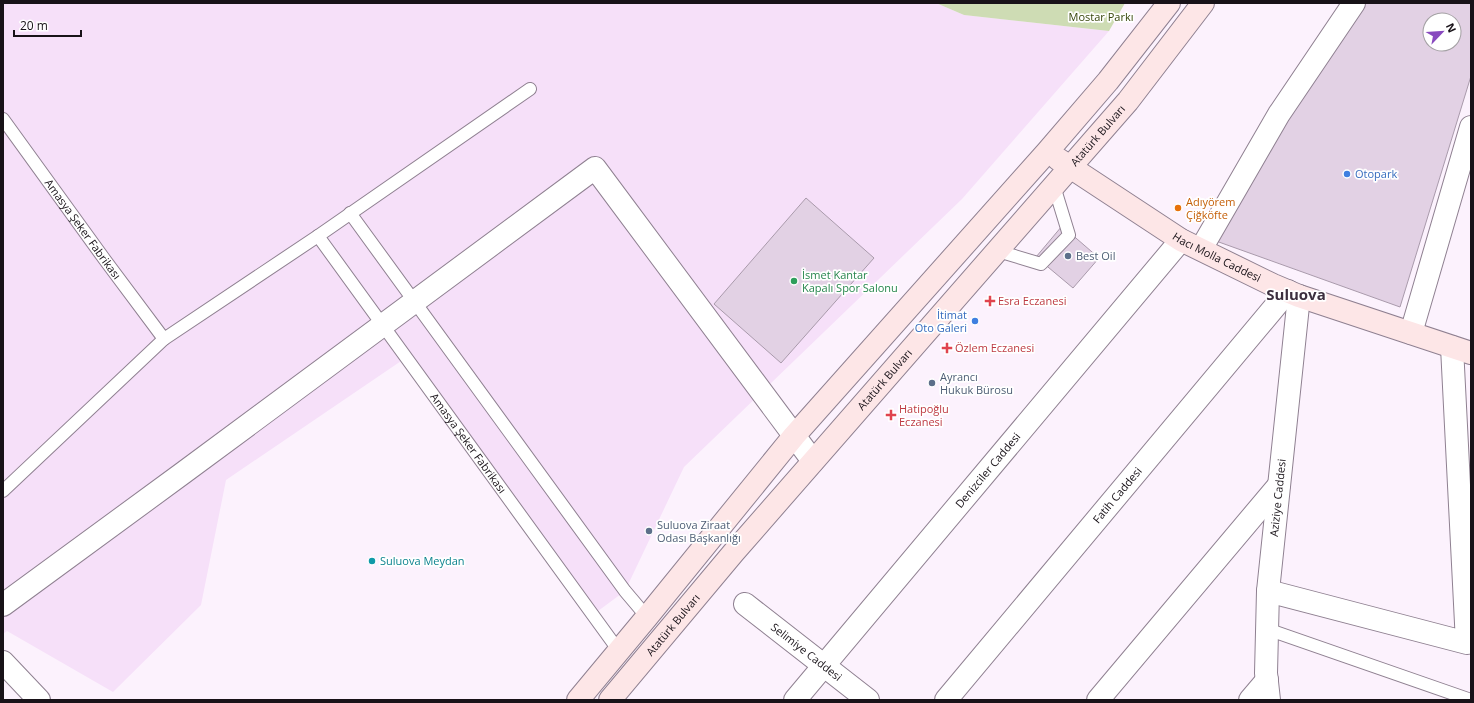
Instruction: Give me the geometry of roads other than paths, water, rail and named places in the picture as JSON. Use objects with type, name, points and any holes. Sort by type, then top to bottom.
[{"type":"main road","points":[[578,700],[620,651],[794,436],[1047,152],[1108,81],[1169,3]]},
{"type":"main road","name":"Atatürk Bulvarı","points":[[610,700],[710,580],[1128,101],[1203,3]]},
{"type":"main road","name":"Hacı Molla Caddesi","points":[[1047,152],[1181,240],[1273,285],[1461,350]]},
{"type":"street","points":[[1201,249],[1279,114],[1354,3]]},
{"type":"street","points":[[1411,333],[1471,127]]},
{"type":"street","points":[[3,605],[190,469],[595,168],[814,462]]},
{"type":"street","name":"Denizciler Caddesi","points":[[795,700],[1181,240]]},
{"type":"street","name":"Aziziye Caddesi","points":[[1268,690],[1266,673],[1268,591],[1279,485],[1294,293]]},
{"type":"street","name":"Fatih Caddesi","points":[[946,700],[1294,293]]},
{"type":"street","points":[[1268,591],[1467,643],[1461,350]]},
{"type":"street","points":[[1098,700],[1279,485]]},
{"type":"street","name":"Selimiye Caddesi","points":[[745,604],[868,700]]},
{"type":"street","points":[[3,662],[39,700]]},
{"type":"street","points":[[1250,700],[1268,690]]},
{"type":"lane","points":[[3,491],[164,339],[318,236],[530,89]]},
{"type":"lane","name":"Amasya Şeker Fabrikası","points":[[3,119],[164,339]]},
{"type":"lane","points":[[998,251],[1041,264],[1069,235],[1054,186]]},
{"type":"lane","points":[[350,213],[625,591],[647,617]]},
{"type":"lane","name":"Amasya Şeker Fabrikası","points":[[318,236],[620,651]]},
{"type":"lane","points":[[1267,629],[1471,700]]},
{"type":"place","name":"Otopark","points":[[1347,174]]},
{"type":"place","name":"Adıyörem Çiğköfte","points":[[1178,208]]},
{"type":"place","name":"Best Oil","points":[[1068,256]]},
{"type":"place","name":"İsmet Kantar Kapalı Spor Salonu","points":[[794,281]]},
{"type":"place","name":"Esra Eczanesi","points":[[990,301]]},
{"type":"place","name":"İtimat Oto Galeri","points":[[975,321]]},
{"type":"place","name":"Özlem Eczanesi","points":[[947,348]]},
{"type":"place","name":"Ayrancı Hukuk Bürosu","points":[[932,383]]},
{"type":"place","name":"Hatipoğlu Eczanesi","points":[[891,415]]},
{"type":"place","name":"Suluova Ziraat Odası Başkanlığı","points":[[649,531]]},
{"type":"place","name":"Suluova Meydan","points":[[372,561]]},
{"type":"district","name":"Suluova","points":[[1296,295]]},
{"type":"park label","name":"Mostar Parkı","points":[[1101,17]]}]
